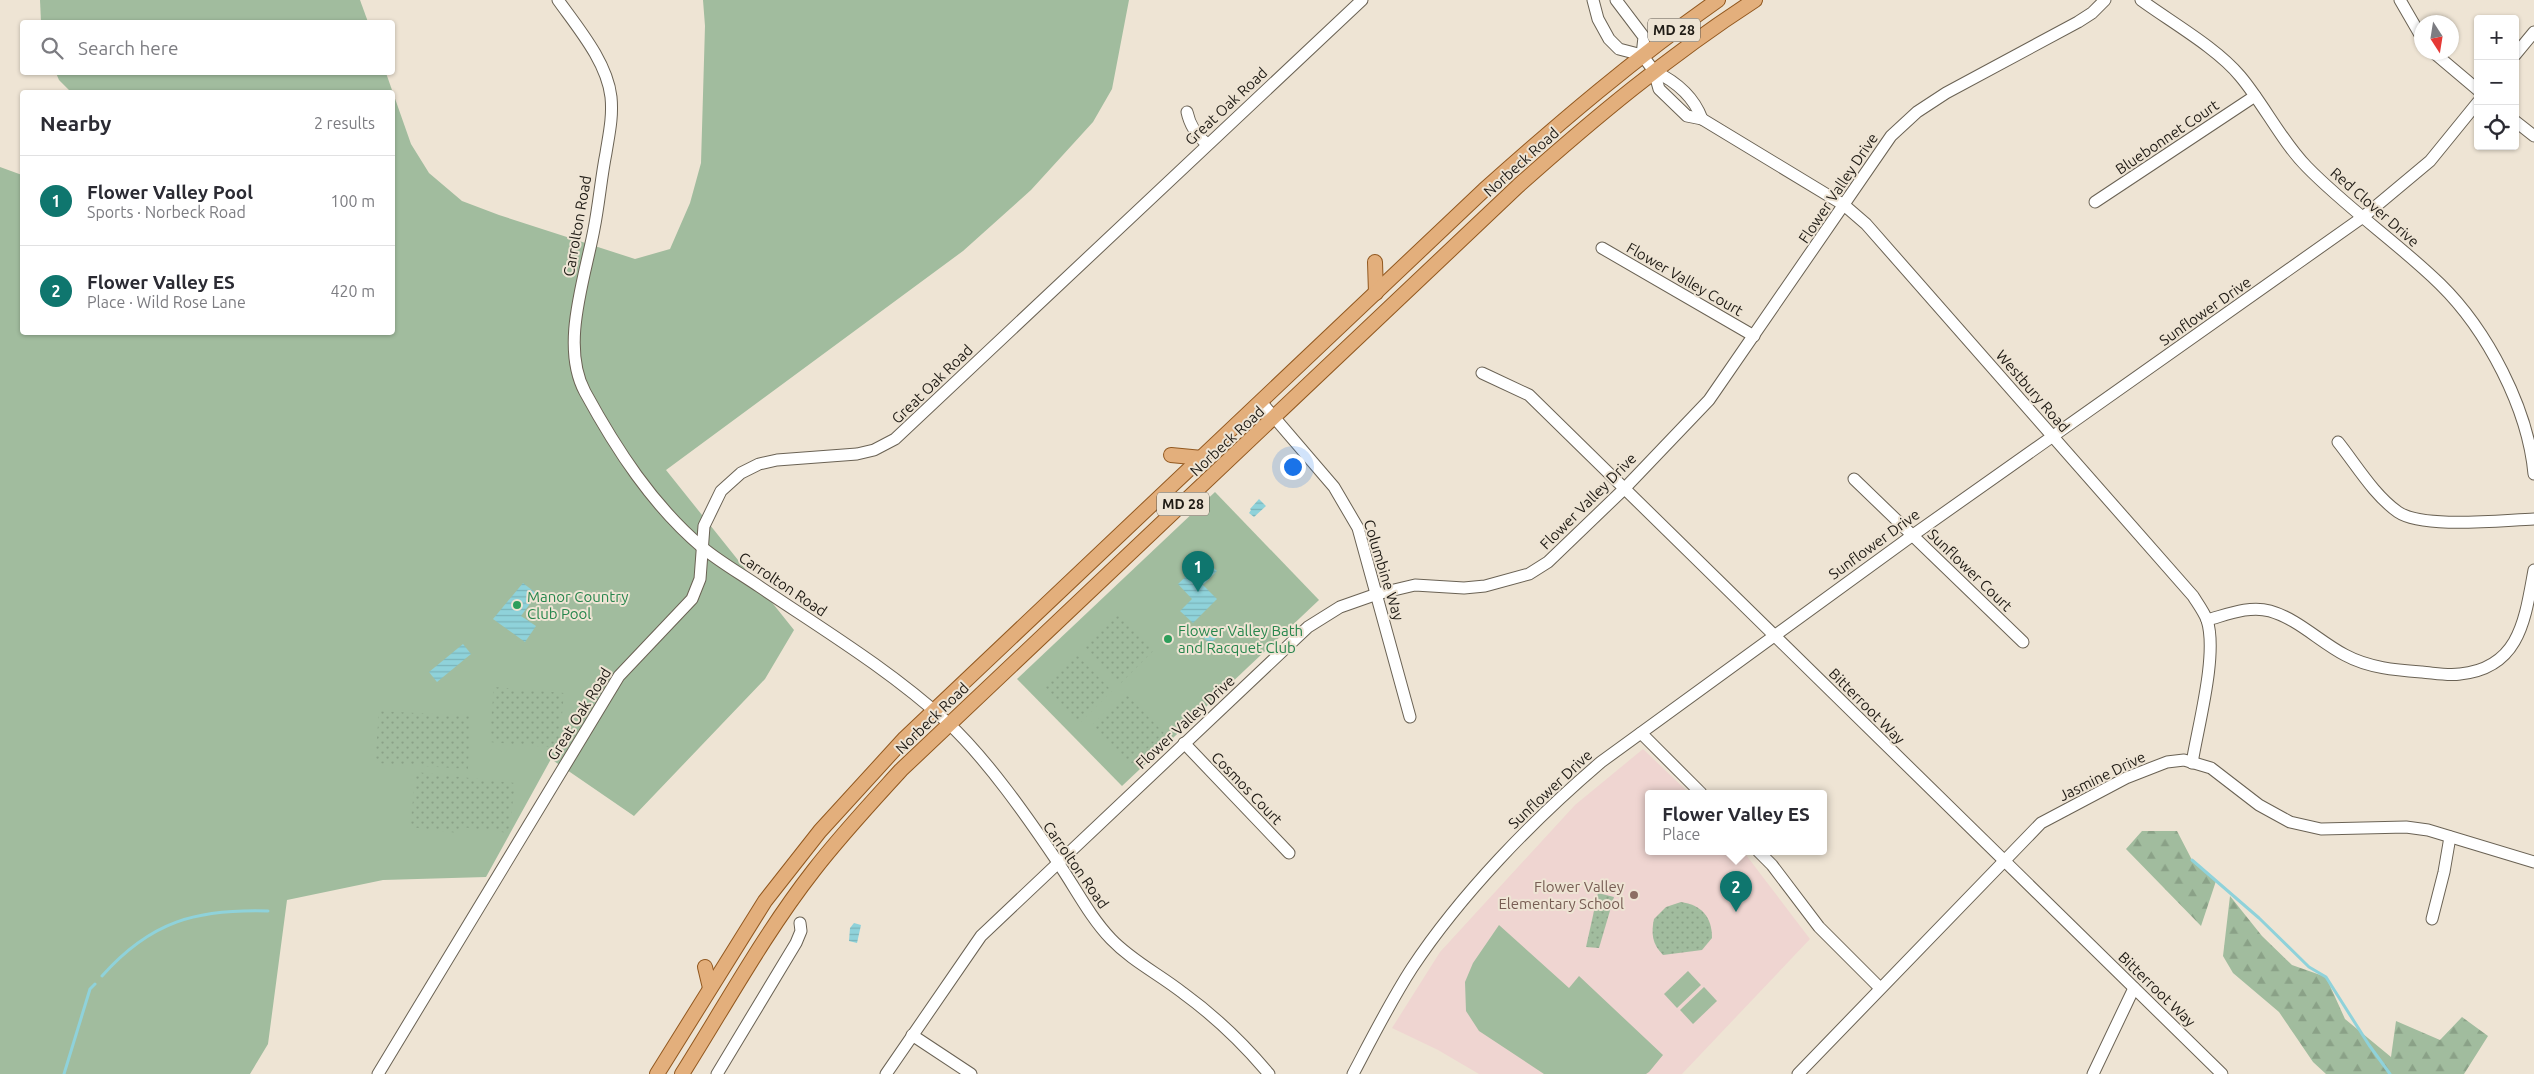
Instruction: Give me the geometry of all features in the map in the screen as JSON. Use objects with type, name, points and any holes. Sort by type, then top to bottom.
[{"type":"main road","name":"Norbeck Road","points":[[657,1074],[765,901],[820,831],[905,738],[1484,190],[1570,114],[1642,55],[1718,0]]},
{"type":"main road","name":"Norbeck Road","points":[[682,1074],[760,948],[813,872],[862,812],[949,724],[1276,418],[1518,186],[1583,128],[1654,71],[1755,0]]},
{"type":"main road","points":[[1376,262],[1376,293]]},
{"type":"main road","points":[[1171,455],[1202,458]]},
{"type":"main road","points":[[705,967],[710,988]]},
{"type":"street","name":"Carrolton Road","points":[[558,0],[589,45],[611,94],[612,121],[594,230],[581,290],[575,336],[574,363],[583,388],[608,431],[652,497],[703,548],[904,684],[949,724],[978,754],[1058,863],[1091,915],[1112,940],[1145,968],[1180,990],[1219,1021],[1243,1043],[1269,1074]]},
{"type":"street","name":"Great Oak Road","points":[[378,1074],[619,676],[692,599],[700,579],[704,526],[721,490],[741,473],[759,464],[777,460],[857,454],[874,450],[895,439],[1362,0]]},
{"type":"street","points":[[1593,0],[1598,19],[1609,39],[1619,49],[1642,55],[1644,37],[1616,0]]},
{"type":"street","name":"Flower Valley Drive","points":[[886,1074],[982,936],[1308,627],[1340,607],[1377,594],[1415,585],[1464,588],[1485,586],[1529,574],[1567,546],[1709,400],[1891,136],[1917,112],[1946,92],[2078,22],[2105,0]]},
{"type":"street","name":"Red Clover Drive","points":[[2141,0],[2224,60],[2240,75],[2305,166],[2441,284],[2473,323],[2493,355],[2523,422],[2534,474]]},
{"type":"street","points":[[2400,0],[2414,24]]},
{"type":"street","points":[[2519,50],[2534,32]]},
{"type":"street","name":"Westbury Road","points":[[1642,55],[1654,71],[1659,89],[1687,116],[1702,119],[1844,205],[1866,224],[2194,596],[2207,620],[2210,643],[2209,664],[2192,763]]},
{"type":"street","points":[[2442,60],[2474,87]]},
{"type":"street","name":"Westbury Road","points":[[1654,71],[1674,81],[1698,110],[1702,119]]},
{"type":"street","name":"Bluebonnet Court","points":[[2095,202],[2255,96]]},
{"type":"street","name":"Sunflower Drive","points":[[1353,1074],[1386,1010],[1444,924],[1520,838],[1558,799],[1601,762],[1665,713],[1912,535],[2363,217],[2430,161],[2476,105]]},
{"type":"street","points":[[1187,112],[1190,124],[1198,137],[1207,144]]},
{"type":"street","points":[[2519,123],[2534,136]]},
{"type":"street","name":"Flower Valley Court","points":[[1602,248],[1754,336]]},
{"type":"street","name":"Bitterroot Way","points":[[1482,373],[1529,395],[1775,634],[1881,742],[2222,1074]]},
{"type":"street","name":"Columbine Way","points":[[1261,402],[1334,487],[1358,528],[1410,717]]},
{"type":"street","points":[[2338,442],[2382,498],[2399,513],[2412,518],[2442,522],[2534,519]]},
{"type":"street","name":"Sunflower Court","points":[[1854,479],[2023,642]]},
{"type":"street","points":[[2207,620],[2251,608],[2268,610],[2285,616],[2346,656],[2381,668],[2459,675],[2484,669],[2498,661],[2515,643],[2524,620],[2534,570]]},
{"type":"street","points":[[1641,733],[1698,790]]},
{"type":"street","name":"Cosmos Court","points":[[1184,743],[1289,853]]},
{"type":"street","name":"Jasmine Drive","points":[[1798,1074],[2042,823],[2126,778],[2167,762],[2184,760],[2211,768],[2259,806],[2290,822],[2321,829],[2406,827],[2428,830],[2534,862]]},
{"type":"street","points":[[2432,919],[2444,872],[2450,837]]},
{"type":"street","points":[[1762,855],[1772,865],[1819,927],[1880,988]]},
{"type":"street","points":[[717,1074],[796,943],[801,931],[800,923]]},
{"type":"street","points":[[2093,1074],[2134,988]]},
{"type":"street","points":[[912,1035],[971,1074]]},
{"type":"shaded area","name":"Flower Valley Elementary School","points":[[1643,749],[1686,790],[1645,790],[1645,855],[1746,855],[1810,939],[1682,1074],[1479,1074],[1438,1050],[1392,1028],[1440,952],[1575,805]]},
{"type":"green space","points":[[40,0],[360,0],[367,20],[41,20]]},
{"type":"green space","points":[[703,0],[1129,0],[1112,89],[1093,122],[1031,190],[963,251],[666,470],[794,630],[765,679],[634,816],[551,759],[486,877],[383,880],[287,900],[268,1044],[250,1074],[0,1074],[0,167],[20,174],[20,335],[395,335],[395,99],[411,144],[429,173],[462,201],[499,215],[635,259],[670,249],[690,203],[701,163],[705,26]]},
{"type":"green space","points":[[57,75],[387,75],[392,90],[69,90]]},
{"type":"green space","name":"Flower Valley Bath and Racquet Club","points":[[1215,492],[1319,600],[1122,786],[1017,679]]},
{"type":"green space","points":[[1119,614],[1154,650],[1120,684],[1085,647]]},
{"type":"green space","points":[[1077,655],[1112,691],[1080,723],[1044,686]]},
{"type":"green space","points":[[494,687],[564,693],[559,748],[489,742]]},
{"type":"green space","points":[[1125,693],[1164,733],[1129,766],[1091,726]]},
{"type":"green space","points":[[379,711],[471,716],[468,769],[375,763]]},
{"type":"green space","points":[[416,772],[515,783],[509,833],[461,827],[458,833],[410,827]]},
{"type":"green space","points":[[2142,831],[2177,831],[2192,860],[2216,881],[2201,926],[2126,849]]},
{"type":"green space","points":[[1598,893],[1614,897],[1599,948],[1586,947]]},
{"type":"green space","points":[[2230,896],[2262,936],[2292,965],[2326,977],[2345,1019],[2391,1057],[2396,1021],[2440,1040],[2462,1017],[2488,1036],[2464,1074],[2326,1074],[2313,1062],[2279,1012],[2233,973],[2223,956]]},
{"type":"green space","points":[[1681,902],[1694,906],[1704,913],[1710,924],[1712,938],[1702,950],[1663,955],[1653,938],[1654,919],[1666,907]]},
{"type":"green space","points":[[1499,925],[1569,988],[1579,976],[1663,1055],[1649,1072],[1646,1074],[1544,1074],[1479,1031],[1466,1011],[1465,982],[1473,963]]},
{"type":"green space","points":[[1688,971],[1701,985],[1677,1008],[1664,994]]},
{"type":"green space","points":[[1704,987],[1717,1001],[1693,1024],[1680,1010]]},
{"type":"water","points":[[1259,499],[1266,506],[1254,517],[1249,513],[1250,509]]},
{"type":"water","points":[[1204,559],[1217,571],[1203,585],[1217,599],[1193,623],[1180,611],[1192,599],[1178,584]]},
{"type":"water","name":"Manor Country Club Pool","points":[[523,583],[537,594],[521,616],[536,626],[525,642],[493,619]]},
{"type":"water","points":[[1207,629],[1216,638],[1210,644],[1201,635]]},
{"type":"water","points":[[463,644],[471,654],[437,682],[429,672]]},
{"type":"water","points":[[854,923],[861,925],[857,943],[849,941],[850,928]]},
{"type":"waterway","points":[[2192,860],[2259,918],[2309,967],[2326,977],[2369,1045],[2390,1074]]},
{"type":"waterway","points":[[102,976],[138,942],[176,922],[197,916],[219,913],[268,911]]},
{"type":"waterway","points":[[64,1074],[90,989],[95,984]]},
{"type":"place","name":"Flower Valley Pool","points":[[1198,592]]},
{"type":"place","name":"Manor Country Club Pool","points":[[517,605]]},
{"type":"place","name":"Flower Valley Bath and Racquet Club","points":[[1168,639]]},
{"type":"place","name":"Flower Valley Elementary School","points":[[1634,895]]},
{"type":"place","name":"Flower Valley ES","points":[[1736,912]]}]
